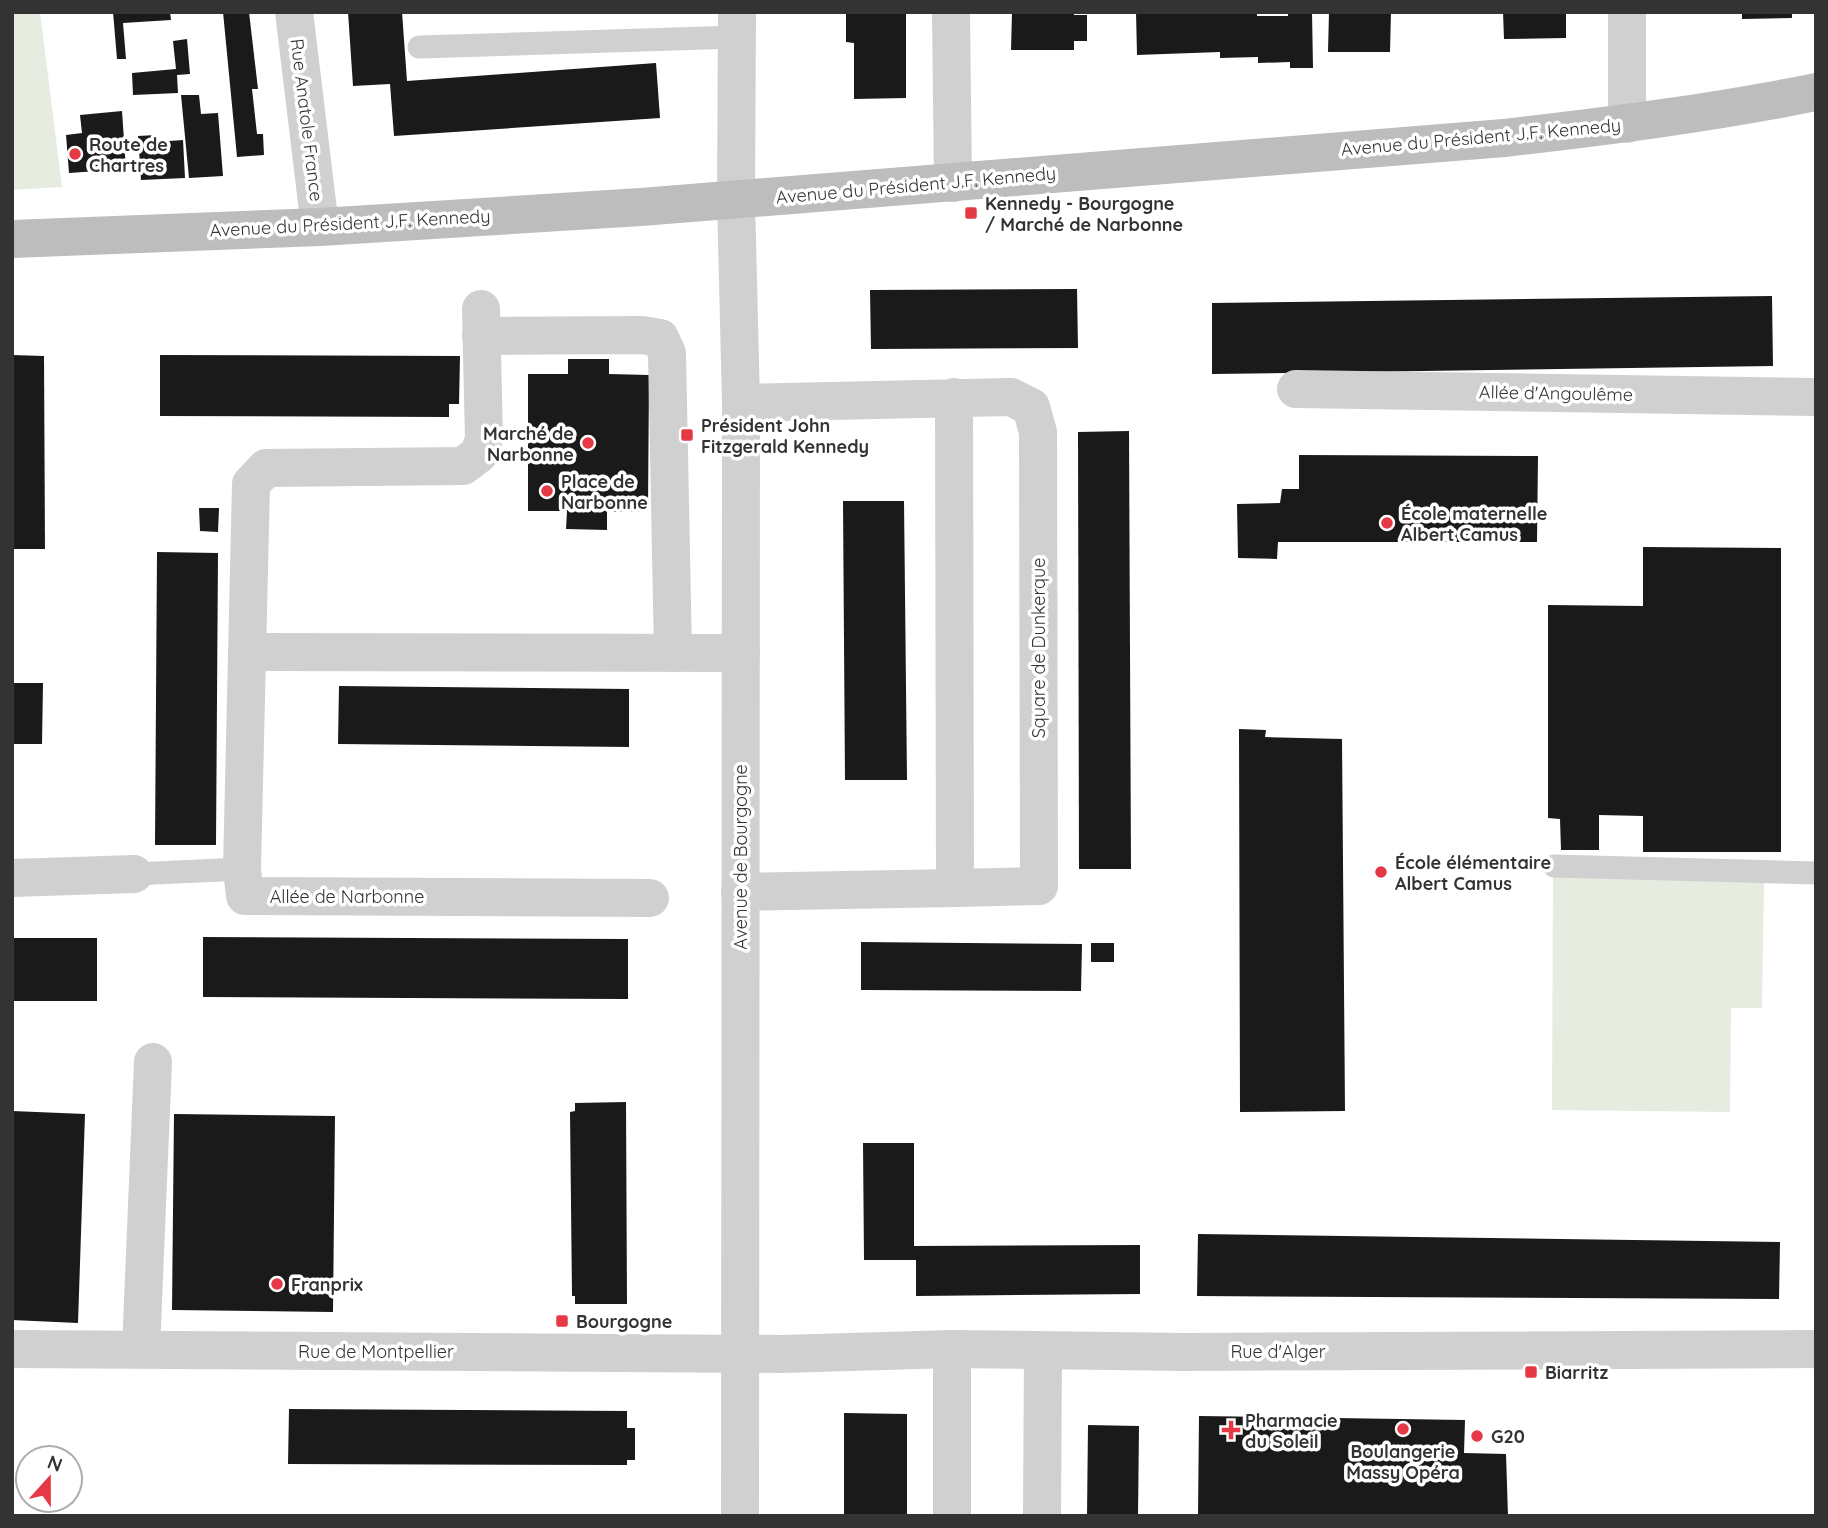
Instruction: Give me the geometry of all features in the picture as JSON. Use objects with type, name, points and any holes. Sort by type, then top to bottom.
[{"type":"street","name":"Rue Anatole France","points":[[294,12],[320,227]]},
{"type":"street","points":[[951,12],[953,183]]},
{"type":"street","points":[[1627,12],[1628,124]]},
{"type":"street","name":"Avenue de Bourgogne","points":[[737,25],[736,199],[741,403],[740,1516]]},
{"type":"street","name":"Avenue du Président J.F. Kennedy","points":[[12,239],[320,227],[953,183],[1504,138],[1628,124],[1748,106],[1816,92]]},
{"type":"street","name":"Allée de Narbonne","points":[[650,898],[245,896],[242,869],[251,484],[266,468],[463,466],[479,454],[484,439],[481,322],[660,338],[667,353],[673,653]]},
{"type":"street","name":"Allée d'Angoulême","points":[[1296,389],[1816,397]]},
{"type":"street","points":[[954,397],[955,888]]},
{"type":"street","name":"Square de Dunkerque","points":[[740,892],[1039,886],[1038,432],[1031,407],[1011,397],[741,403]]},
{"type":"street","points":[[247,652],[741,653]]},
{"type":"street","points":[[12,878],[134,874]]},
{"type":"street","points":[[141,1349],[153,1062]]},
{"type":"street","name":"Rue de Montpellier","points":[[12,1349],[740,1354]]},
{"type":"street","points":[[952,1349],[953,1516]]},
{"type":"street","name":"Rue d'Alger","points":[[740,1354],[952,1349],[1816,1349]]},
{"type":"street","points":[[1042,1516],[1043,1351]]},
{"type":"lane","points":[[419,47],[737,25]]},
{"type":"lane","points":[[1554,866],[1816,873]]},
{"type":"lane","points":[[134,874],[242,869]]},
{"type":"shaded area","points":[[12,12],[40,12],[62,187],[12,190]]},
{"type":"shaded area","points":[[1553,876],[1764,882],[1762,1008],[1731,1008],[1730,1112],[1552,1110]]},
{"type":"building","points":[[113,12],[170,12],[171,20],[123,23],[126,59],[117,59]]},
{"type":"building","points":[[223,12],[249,12],[258,89],[252,89],[257,134],[263,134],[264,155],[237,157]]},
{"type":"building","points":[[348,12],[402,12],[407,81],[656,63],[660,118],[394,136],[390,84],[353,86]]},
{"type":"building","points":[[846,12],[906,12],[906,98],[854,99],[854,43],[846,42]]},
{"type":"building","points":[[1012,12],[1074,12],[1074,15],[1087,15],[1087,41],[1074,41],[1074,50],[1011,50]]},
{"type":"building","points":[[1136,12],[1257,12],[1257,16],[1288,16],[1288,12],[1312,12],[1313,68],[1290,68],[1290,62],[1258,63],[1258,57],[1220,58],[1220,52],[1137,55]]},
{"type":"building","points":[[1329,12],[1391,12],[1390,52],[1328,52]]},
{"type":"building","points":[[1503,12],[1566,12],[1566,38],[1504,39]]},
{"type":"building","points":[[1742,12],[1792,12],[1792,18],[1742,19]]},
{"type":"building","points":[[187,39],[190,74],[177,75],[178,93],[133,95],[132,73],[176,69],[173,41]]},
{"type":"building","points":[[181,95],[199,95],[201,114],[218,113],[223,176],[189,178]]},
{"type":"building","points":[[122,111],[126,169],[69,173],[66,135],[82,133],[80,115]]},
{"type":"building","points":[[156,135],[156,142],[183,140],[185,178],[141,180],[138,136]]},
{"type":"building","points":[[1077,289],[1078,348],[871,349],[870,290]]},
{"type":"building","points":[[1772,296],[1773,366],[1212,374],[1212,303]]},
{"type":"building","points":[[12,355],[44,356],[45,549],[12,549]]},
{"type":"building","points":[[160,355],[460,356],[459,404],[449,404],[449,417],[160,416]]},
{"type":"building","name":"Marché de Narbonne","points":[[568,359],[609,359],[609,374],[649,375],[648,511],[607,512],[607,530],[566,529],[567,511],[528,511],[528,374],[568,374]]},
{"type":"building","points":[[1129,431],[1131,869],[1079,869],[1078,432]]},
{"type":"building","name":"École maternelle Albert Camus","points":[[1299,455],[1538,456],[1537,542],[1278,542],[1277,559],[1238,558],[1237,504],[1280,503],[1282,489],[1299,489]]},
{"type":"building","points":[[843,501],[904,501],[907,780],[845,780]]},
{"type":"building","points":[[199,508],[219,508],[218,532],[200,531]]},
{"type":"building","points":[[1643,547],[1781,548],[1781,852],[1643,852],[1643,816],[1599,815],[1599,850],[1561,850],[1560,819],[1548,818],[1548,605],[1643,606]]},
{"type":"building","points":[[157,552],[218,553],[216,845],[155,845]]},
{"type":"building","points":[[12,683],[43,683],[42,744],[12,744]]},
{"type":"building","points":[[339,686],[629,689],[629,747],[338,744]]},
{"type":"building","points":[[1239,729],[1266,730],[1265,737],[1342,739],[1345,1111],[1240,1112]]},
{"type":"building","points":[[203,937],[628,939],[628,999],[203,997]]},
{"type":"building","points":[[12,938],[97,938],[97,1001],[12,1001]]},
{"type":"building","points":[[861,942],[1082,944],[1081,991],[861,990]]},
{"type":"building","points":[[1091,943],[1114,943],[1114,962],[1091,962]]},
{"type":"building","points":[[626,1102],[627,1304],[575,1304],[575,1296],[572,1296],[570,1112],[575,1111],[575,1103]]},
{"type":"building","points":[[12,1111],[85,1114],[78,1323],[12,1320]]},
{"type":"building","points":[[174,1114],[335,1116],[333,1312],[172,1310]]},
{"type":"building","points":[[863,1143],[914,1143],[914,1246],[1140,1245],[1140,1294],[916,1296],[916,1260],[864,1260]]},
{"type":"building","points":[[1198,1234],[1780,1242],[1779,1299],[1197,1296]]},
{"type":"building","points":[[289,1409],[627,1411],[627,1428],[635,1428],[635,1460],[627,1460],[627,1465],[288,1464]]},
{"type":"building","points":[[844,1413],[907,1414],[907,1516],[844,1516]]},
{"type":"building","points":[[1199,1416],[1465,1420],[1464,1453],[1506,1454],[1508,1516],[1198,1516]]},
{"type":"building","points":[[1088,1425],[1139,1426],[1138,1516],[1087,1516]]},
{"type":"place","name":"Route de Chartres","points":[[75,154]]},
{"type":"place","name":"Kennedy - Bourgogne / Marché de Narbonne","points":[[971,213]]},
{"type":"place","name":"Président John Fitzgerald Kennedy","points":[[687,435]]},
{"type":"place","name":"Marché de Narbonne","points":[[588,443]]},
{"type":"place","name":"Place de Narbonne","points":[[547,491]]},
{"type":"place","name":"École maternelle Albert Camus","points":[[1387,523]]},
{"type":"place","name":"École élémentaire Albert Camus","points":[[1381,872]]},
{"type":"place","name":"Franprix","points":[[277,1284]]},
{"type":"place","name":"Bourgogne","points":[[562,1321]]},
{"type":"place","name":"Biarritz","points":[[1531,1372]]},
{"type":"place","name":"Boulangerie Massy Opéra","points":[[1403,1429]]},
{"type":"place","name":"Pharmacie du Soleil","points":[[1231,1430]]},
{"type":"place","name":"G20","points":[[1477,1436]]}]
